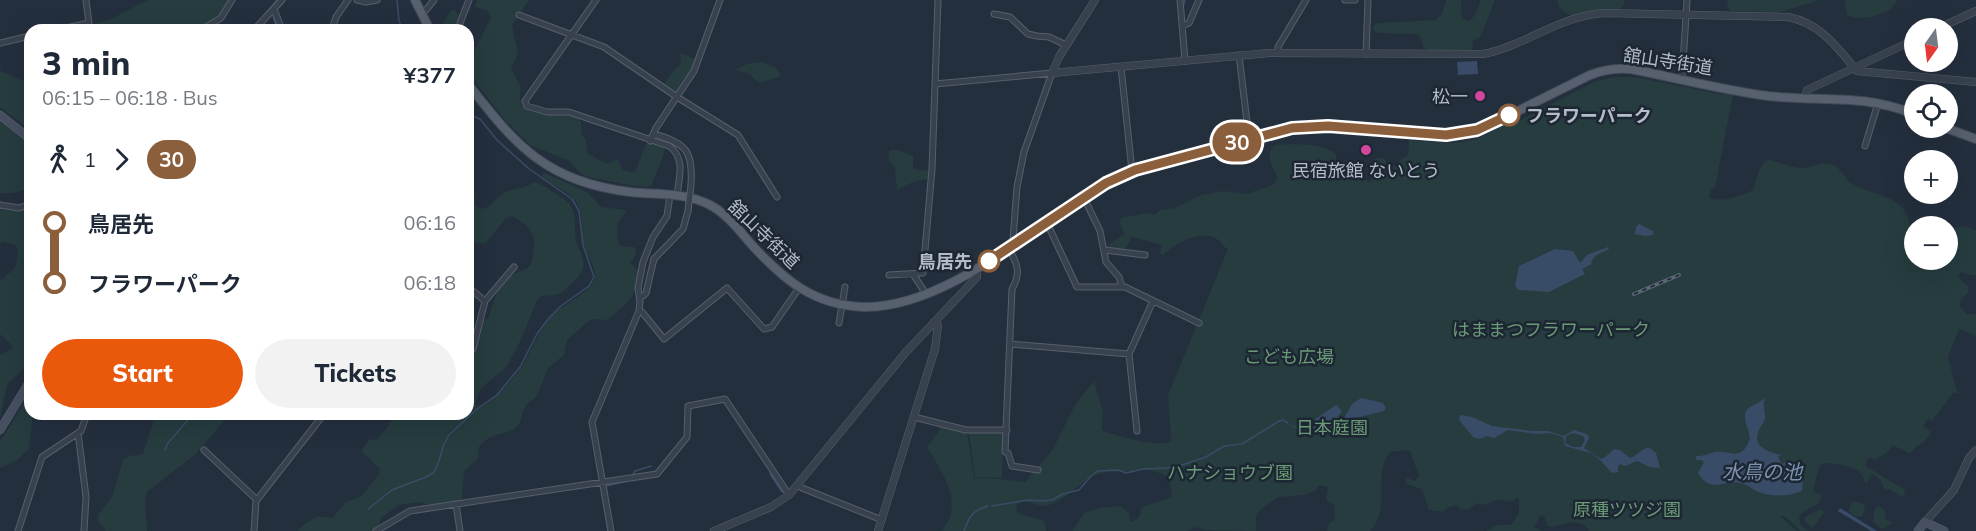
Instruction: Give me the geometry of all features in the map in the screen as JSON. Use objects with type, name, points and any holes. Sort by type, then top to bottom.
[{"type":"main road","points":[[415,0],[426,24]]},
{"type":"main road","name":"舘山寺街道","points":[[474,91],[513,139],[556,171],[586,183],[607,188],[674,195],[702,201],[723,213],[776,271],[799,288],[816,297],[863,307],[901,303],[926,294],[976,269],[1113,179],[1132,171],[1292,128],[1319,126],[1438,135],[1462,133],[1492,124],[1590,75],[1605,70],[1628,69],[1768,96],[1847,98],[1878,103],[1904,111]]},
{"type":"main road","points":[[0,115],[24,134]]},
{"type":"main road","points":[[1958,132],[1976,139]]},
{"type":"main road","points":[[0,430],[24,391]]},
{"type":"main road","points":[[1918,531],[1925,522],[1944,531]]},
{"type":"street","points":[[84,24],[88,23],[86,0]]},
{"type":"street","points":[[211,24],[221,18],[232,0]]},
{"type":"street","points":[[260,24],[282,0]]},
{"type":"street","points":[[334,24],[348,0]]},
{"type":"street","points":[[357,0],[366,2],[377,0]]},
{"type":"street","points":[[420,12],[426,10],[434,0]]},
{"type":"street","points":[[460,23],[469,0]]},
{"type":"street","points":[[596,0],[525,101],[527,106],[547,112],[569,112],[669,146],[679,157],[680,167],[667,216],[653,237],[644,259],[639,286],[639,311],[592,422],[611,531]]},
{"type":"street","points":[[650,141],[695,68],[720,0]]},
{"type":"street","points":[[889,275],[923,273],[932,174],[938,0]]},
{"type":"street","points":[[1038,470],[1011,464],[1008,453],[1005,453],[1012,289],[1018,278],[1012,246],[1021,164],[1030,129],[1052,73],[1066,45],[1095,0]]},
{"type":"street","points":[[1180,0],[1185,61]]},
{"type":"street","points":[[1182,26],[1189,23],[1199,0]]},
{"type":"street","points":[[1278,53],[1278,47],[1306,0]]},
{"type":"street","points":[[1345,0],[1355,0]]},
{"type":"street","points":[[1366,54],[1368,0]]},
{"type":"street","points":[[1682,79],[1687,0]]},
{"type":"street","points":[[274,9],[280,24]]},
{"type":"street","points":[[1958,19],[1976,11]]},
{"type":"street","points":[[994,14],[1010,17],[1028,34],[1049,37],[1066,45]]},
{"type":"street","points":[[935,84],[1278,53],[1483,54],[1500,50],[1570,20],[1591,14],[1780,16],[1797,19],[1820,30],[1857,71],[1976,82]]},
{"type":"street","points":[[519,15],[608,49],[677,97],[738,135],[777,197]]},
{"type":"street","points":[[0,43],[24,37]]},
{"type":"street","points":[[1805,97],[1807,90],[1904,45]]},
{"type":"street","points":[[1239,56],[1249,139]]},
{"type":"street","points":[[1121,67],[1132,171]]},
{"type":"street","points":[[1865,146],[1878,103]]},
{"type":"street","points":[[640,297],[646,293],[654,259],[682,229],[688,211],[691,185],[690,161],[685,149],[675,141],[653,134]]},
{"type":"street","points":[[1084,198],[1097,224],[1106,262],[1119,277],[1122,287]]},
{"type":"street","points":[[0,206],[24,206]]},
{"type":"street","points":[[1047,223],[1077,287],[1125,287],[1199,322]]},
{"type":"street","points":[[1104,250],[1144,255]]},
{"type":"street","points":[[474,345],[485,301],[514,267]]},
{"type":"street","points":[[714,531],[771,507],[789,495],[906,352],[977,277],[976,269]]},
{"type":"street","points":[[913,274],[926,294]]},
{"type":"street","points":[[839,323],[845,287]]},
{"type":"street","points":[[639,311],[664,339],[727,288],[764,329],[772,327],[799,288]]},
{"type":"street","points":[[474,292],[485,301]]},
{"type":"street","points":[[1137,431],[1129,354],[1153,302]]},
{"type":"street","points":[[878,531],[936,346],[938,325],[934,322]]},
{"type":"street","points":[[1010,344],[1129,354]]},
{"type":"street","points":[[376,531],[410,512],[657,474],[687,437],[688,406],[725,399],[789,495]]},
{"type":"street","points":[[914,417],[966,430],[1007,430]]},
{"type":"street","points":[[18,531],[42,457],[81,431],[85,420]]},
{"type":"street","points":[[254,531],[257,500],[319,420]]},
{"type":"street","points":[[78,433],[86,497],[84,531]]},
{"type":"street","points":[[204,450],[257,500]]},
{"type":"street","points":[[1925,522],[1954,490],[1969,458],[1976,450]]},
{"type":"street","points":[[798,485],[882,520]]},
{"type":"street","points":[[456,504],[460,531]]},
{"type":"green space","points":[[148,0],[230,0],[216,20],[208,24],[93,24],[111,19]]},
{"type":"green space","points":[[477,0],[529,0],[512,25],[518,55],[511,68],[521,87],[522,106],[546,114],[569,115],[577,118],[581,122],[582,136],[586,139],[587,153],[607,164],[618,160],[622,169],[628,172],[636,170],[646,144],[664,147],[665,151],[652,184],[647,187],[588,177],[579,172],[570,161],[530,145],[504,119],[474,81],[474,50],[491,18],[487,10],[475,7]]},
{"type":"green space","points":[[1446,0],[1461,0],[1464,20],[1469,21],[1475,15],[1481,0],[1495,0],[1481,36],[1473,41],[1472,51],[1431,51],[1424,48],[1419,35],[1379,33],[1373,28],[1379,23],[1436,20],[1442,14]]},
{"type":"green space","points":[[1557,0],[1625,0],[1623,6],[1617,10],[1590,11],[1571,16],[1559,8]]},
{"type":"green space","points":[[1727,0],[1820,0],[1780,12],[1731,11]]},
{"type":"green space","points":[[1845,0],[1897,0],[1889,10],[1883,13],[1860,18],[1847,15]]},
{"type":"green space","points":[[452,10],[455,10],[459,16],[455,24],[442,24]]},
{"type":"green space","points":[[680,53],[695,59],[688,78],[675,93],[663,85],[681,64]]},
{"type":"green space","points":[[762,62],[775,67],[780,73],[779,77],[759,83],[749,74],[735,70],[747,64]]},
{"type":"green space","points":[[0,71],[24,81],[24,125],[0,107]]},
{"type":"green space","name":"はままつフラワーパーク","points":[[1614,77],[1635,77],[1724,95],[1733,94],[1715,188],[1711,188],[1709,198],[1725,199],[1753,190],[1760,169],[1768,160],[1799,168],[1827,163],[1837,167],[1851,183],[1890,199],[1905,211],[1907,216],[1904,216],[1904,270],[1958,270],[1958,227],[1962,226],[1976,230],[1976,275],[1961,272],[1958,277],[1968,286],[1968,293],[1960,302],[1960,307],[1967,314],[1976,314],[1976,336],[1959,329],[1948,357],[1957,391],[1959,391],[1957,394],[1954,392],[1932,421],[1928,419],[1923,426],[1931,432],[1927,439],[1910,454],[1893,445],[1888,452],[1875,460],[1869,457],[1865,466],[1904,489],[1905,495],[1901,496],[1889,489],[1885,490],[1880,479],[1872,474],[1866,484],[1862,475],[1855,469],[1839,464],[1823,463],[1819,467],[1813,492],[1822,495],[1821,500],[1804,511],[1799,518],[1801,526],[1809,531],[1801,531],[1784,516],[1780,516],[1797,531],[1589,531],[1585,526],[1576,523],[1550,527],[1541,515],[1533,529],[1537,528],[1542,531],[1486,531],[1497,525],[1511,525],[1519,513],[1519,499],[1510,502],[1497,500],[1484,505],[1478,503],[1467,510],[1460,509],[1457,505],[1443,512],[1429,510],[1422,489],[1407,484],[1405,481],[1407,478],[1415,481],[1419,476],[1410,451],[1407,450],[1390,452],[1385,461],[1382,471],[1380,512],[1370,531],[1327,531],[1329,524],[1335,519],[1334,505],[1326,500],[1328,487],[1319,485],[1315,491],[1304,495],[1278,497],[1260,510],[1256,517],[1256,531],[1206,530],[1195,527],[1187,531],[1072,531],[1084,513],[1100,508],[1121,506],[1129,513],[1132,522],[1139,517],[1142,507],[1172,497],[1169,477],[1143,470],[1094,476],[1065,497],[1049,505],[1018,503],[1016,510],[1019,514],[1042,520],[1045,522],[1046,531],[941,531],[948,521],[952,499],[945,478],[927,447],[940,426],[967,433],[974,478],[1025,482],[1053,449],[1076,403],[1094,381],[1103,412],[1102,430],[1146,442],[1171,441],[1168,395],[1228,249],[1215,238],[1200,236],[1173,246],[1163,255],[1160,254],[1162,245],[1130,236],[1131,240],[1123,250],[1113,249],[1108,245],[1125,234],[1120,224],[1121,218],[1147,213],[1155,215],[1160,210],[1175,208],[1201,195],[1223,191],[1248,194],[1273,185],[1278,177],[1272,165],[1270,152],[1275,145],[1323,147],[1336,154],[1336,166],[1353,176],[1371,182],[1375,159],[1382,157],[1386,160],[1386,168],[1393,167],[1408,155],[1409,140],[1452,143],[1477,139],[1511,122],[1513,124],[1594,82]]},
{"type":"green space","points":[[0,120],[24,141],[24,190],[0,193]]},
{"type":"green space","points":[[898,150],[913,156],[913,169],[930,171],[930,178],[913,182],[897,190],[895,167],[889,161],[888,152]]},
{"type":"green space","points":[[542,174],[587,192],[601,207],[626,210],[618,224],[617,235],[620,246],[634,247],[636,252],[630,263],[639,274],[633,295],[607,320],[591,319],[567,340],[564,355],[548,368],[538,394],[525,407],[517,427],[489,438],[479,447],[478,459],[464,471],[460,501],[431,505],[419,502],[399,505],[381,518],[379,526],[371,531],[298,531],[318,516],[332,518],[346,502],[364,493],[379,474],[380,469],[362,450],[369,440],[378,439],[394,420],[474,420],[474,350],[483,320],[489,318],[494,300],[506,280],[531,265],[534,242],[526,225],[512,216],[506,218],[485,244],[474,242],[474,192],[476,206],[483,209],[489,207],[506,192],[534,182],[564,199],[573,209],[575,235],[584,264],[578,277],[562,292],[557,295],[541,296],[537,300],[514,355],[504,369],[482,388],[476,405],[483,406],[506,387],[555,313],[594,282],[594,269],[583,242],[579,207],[572,197],[543,178]]},
{"type":"green space","points":[[0,209],[24,211],[24,369],[8,383],[0,417],[0,355],[13,346],[0,334],[0,281],[15,268],[18,252],[15,245],[0,243]]},
{"type":"green space","points":[[24,403],[24,420],[32,420],[29,449],[17,460],[0,468],[0,442]]},
{"type":"green space","points":[[154,420],[225,420],[196,454],[147,492],[145,502],[147,531],[106,531],[98,521],[98,515],[112,497],[123,460],[129,456],[143,454]]},
{"type":"green space","points":[[969,433],[1003,433],[1002,478],[975,477]]},
{"type":"green space","points":[[1852,501],[1865,504],[1861,517],[1849,511]]},
{"type":"green space","points":[[1878,506],[1885,510],[1885,518],[1892,523],[1884,529],[1873,522],[1875,509]]},
{"type":"green space","points":[[1820,509],[1824,512],[1813,528],[1805,522],[1805,517]]},
{"type":"water","points":[[1477,61],[1478,74],[1458,75],[1457,62]]},
{"type":"water","points":[[1639,224],[1653,231],[1653,235],[1635,234]]},
{"type":"water","points":[[1608,247],[1609,249],[1595,256],[1592,264],[1582,269],[1585,274],[1549,292],[1519,290],[1515,286],[1519,266],[1555,249],[1573,251],[1580,263],[1587,255]]},
{"type":"water","points":[[1361,398],[1383,403],[1386,408],[1384,411],[1352,419],[1339,419],[1327,429],[1317,427],[1310,433],[1289,425],[1307,429],[1315,425],[1314,420],[1336,405],[1342,411],[1338,417],[1344,418],[1352,404]]},
{"type":"water","name":"水鳥の池","points":[[1765,398],[1765,419],[1759,430],[1757,441],[1763,448],[1781,455],[1778,457],[1782,464],[1787,461],[1789,465],[1793,462],[1796,465],[1802,475],[1802,491],[1773,495],[1761,493],[1740,483],[1713,485],[1708,483],[1698,473],[1704,462],[1696,460],[1696,456],[1715,452],[1740,453],[1747,446],[1750,438],[1745,420],[1746,412]]},
{"type":"water","points":[[1460,415],[1472,417],[1492,426],[1548,431],[1564,436],[1574,430],[1587,434],[1589,438],[1584,448],[1601,459],[1614,449],[1620,450],[1630,458],[1650,448],[1656,453],[1660,468],[1650,467],[1637,461],[1625,466],[1620,464],[1618,472],[1612,473],[1591,453],[1565,446],[1563,437],[1551,433],[1536,434],[1508,430],[1494,438],[1487,436],[1480,439],[1474,438],[1459,420]],"holes":[[[1573,433],[1583,436],[1585,440],[1581,447],[1573,447],[1565,443],[1566,436]]]},
{"type":"water","points":[[1840,508],[1877,531],[1871,531],[1838,511]]},
{"type":"waterway","points":[[256,24],[277,0]]},
{"type":"waterway","points":[[397,0],[400,24]]},
{"type":"waterway","points":[[1184,4],[1185,0]]},
{"type":"waterway","points":[[273,17],[276,24]]},
{"type":"waterway","points":[[474,116],[480,119],[497,140],[528,168],[572,199],[579,211],[583,245],[594,277],[589,286],[561,306],[548,319],[537,334],[520,367],[497,395],[474,412]]},
{"type":"waterway","points":[[0,208],[17,210]]},
{"type":"waterway","points":[[165,450],[168,443],[188,420]]},
{"type":"waterway","points":[[368,509],[392,490],[433,473],[449,435],[465,420]]},
{"type":"waterway","points":[[992,506],[1028,500],[1052,500],[1063,494],[1079,490],[1098,471],[1118,470],[1126,473],[1182,465],[1206,457],[1224,446],[1242,444],[1279,421],[1283,420],[1288,423]]},
{"type":"waterway","points":[[633,474],[635,471],[651,466]]},
{"type":"waterway","points":[[770,474],[782,492]]},
{"type":"waterway","points":[[606,486],[628,481]]},
{"type":"waterway","points":[[602,492],[608,531]]},
{"type":"waterway","points":[[964,531],[972,515],[988,506]]},
{"type":"railway","points":[[1634,294],[1679,275]]},
{"type":"bus line","name":"30","points":[[989,261],[1106,183],[1135,170],[1292,128],[1328,126],[1446,135],[1477,130],[1509,115]]},
{"type":"place","name":"松一","points":[[1480,96]]},
{"type":"place","name":"フラワーパーク","points":[[1509,115]]},
{"type":"place","name":"民宿旅館 ないとう","points":[[1366,150]]},
{"type":"place","name":"鳥居先","points":[[989,261]]},
{"type":"park label","name":"こども広場","points":[[1289,356]]},
{"type":"park label","name":"日本庭園","points":[[1332,427]]},
{"type":"park label","name":"ハナショウブ園","points":[[1230,472]]},
{"type":"park label","name":"原種ツツジ園","points":[[1627,509]]}]
